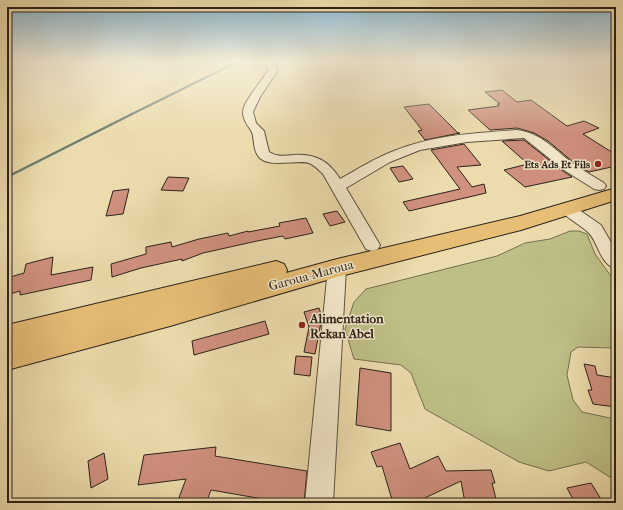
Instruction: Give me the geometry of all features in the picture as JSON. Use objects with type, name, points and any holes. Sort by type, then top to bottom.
[{"type":"highway","name":"Garoua-Maroua","points":[[7,357],[170,315],[338,268],[521,222],[567,209],[610,187]]},
{"type":"highway","name":"Garoua-Maroua","points":[[7,337],[610,187]]},
{"type":"street","points":[[263,85],[255,97],[248,112],[251,124],[258,131],[263,154],[268,158],[282,160],[312,159],[329,172],[372,246]]},
{"type":"street","points":[[337,187],[385,159],[409,149],[446,142],[517,134],[527,135],[533,138],[569,166],[610,187]]},
{"type":"street","points":[[567,209],[595,229],[608,253],[616,262]]},
{"type":"street","points":[[319,503],[338,268]]},
{"type":"green space","points":[[570,231],[579,231],[587,234],[595,254],[616,283],[616,346],[613,348],[578,347],[571,352],[567,375],[573,400],[582,412],[610,418],[616,423],[616,481],[586,462],[549,471],[519,462],[425,409],[411,373],[401,365],[354,359],[345,329],[354,302],[366,289],[497,256],[525,243],[550,239]]},
{"type":"building","points":[[502,90],[517,102],[531,100],[567,126],[584,121],[599,128],[583,134],[610,151],[616,149],[616,166],[589,172],[573,162],[548,141],[534,133],[517,128],[490,130],[468,110],[499,106],[497,104],[500,104],[485,92]]},
{"type":"building","points":[[429,104],[458,133],[460,133],[425,140],[418,131],[422,130],[404,107]]},
{"type":"building","points":[[524,140],[572,177],[525,187],[504,170],[528,164],[502,141]]},
{"type":"building","points":[[464,144],[481,165],[457,167],[472,187],[484,184],[486,193],[409,211],[403,202],[460,189],[431,150]]},
{"type":"building","points":[[403,166],[413,179],[399,182],[390,168]]},
{"type":"building","points":[[168,177],[189,178],[183,191],[161,190]]},
{"type":"building","points":[[129,189],[123,214],[106,216],[113,191]]},
{"type":"building","points":[[337,211],[345,222],[330,226],[323,214]]},
{"type":"building","points":[[306,218],[313,233],[285,239],[283,236],[257,241],[203,253],[182,261],[182,259],[141,268],[112,277],[111,264],[146,254],[146,247],[171,242],[172,247],[199,239],[228,233],[229,236],[248,231],[280,226],[279,223]]},
{"type":"building","points":[[53,257],[51,275],[93,267],[91,280],[20,295],[20,291],[7,295],[7,278],[24,273],[26,264]]},
{"type":"building","points":[[319,308],[322,317],[315,354],[304,352],[309,327],[304,312]]},
{"type":"building","points":[[265,321],[269,334],[194,355],[192,341]]},
{"type":"building","points":[[296,356],[312,357],[310,376],[294,374]]},
{"type":"building","points":[[584,364],[595,366],[597,375],[616,378],[616,407],[593,404],[588,390],[592,390]]},
{"type":"building","points":[[360,368],[391,373],[391,431],[356,425]]},
{"type":"building","points":[[400,443],[410,469],[438,456],[446,471],[491,470],[495,483],[492,483],[497,503],[465,503],[461,481],[414,503],[393,503],[382,466],[377,467],[371,452]]},
{"type":"building","points":[[216,447],[215,456],[307,471],[304,503],[286,503],[211,490],[206,503],[177,503],[186,479],[138,485],[144,455]]},
{"type":"building","points":[[104,453],[108,479],[91,488],[88,461]]},
{"type":"building","points":[[591,483],[601,499],[584,503],[575,503],[567,488]]},
{"type":"waterway","points":[[131,115],[191,85]]},
{"type":"waterway","points":[[7,177],[131,115]]},
{"type":"place","name":"Ets Ads Et Fils","points":[[598,164]]},
{"type":"place","name":"Alimentation Rekan Abel","points":[[302,325]]}]
